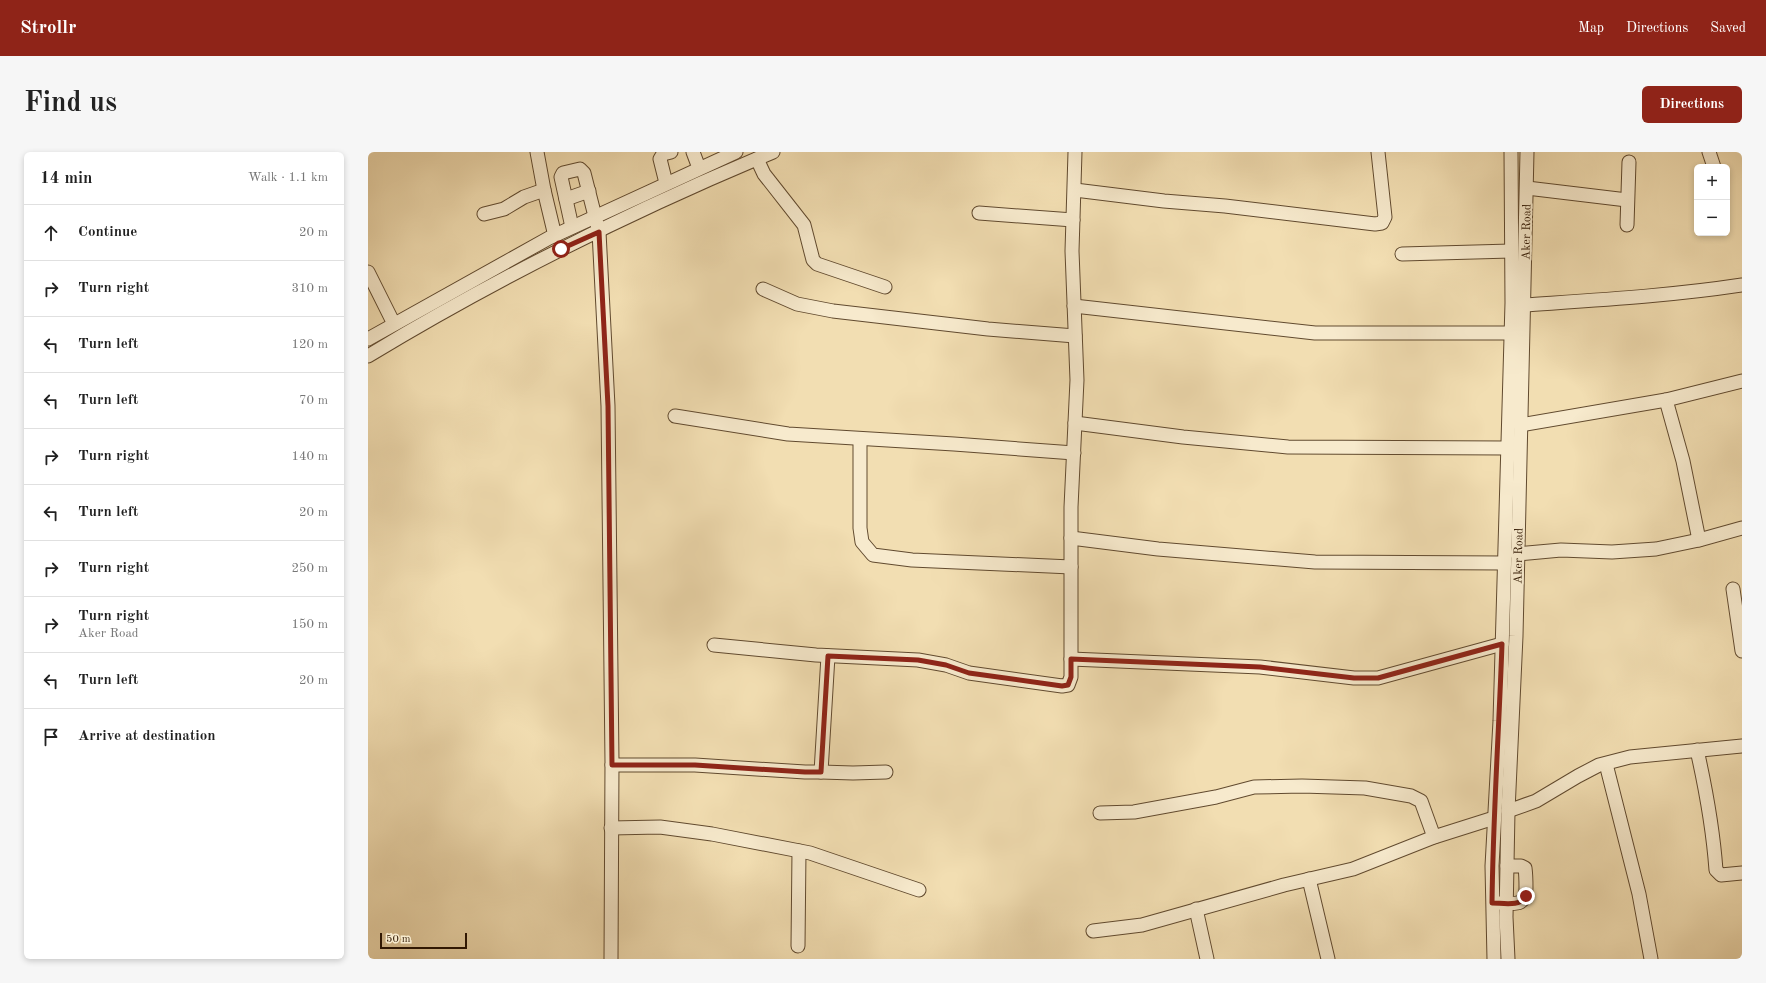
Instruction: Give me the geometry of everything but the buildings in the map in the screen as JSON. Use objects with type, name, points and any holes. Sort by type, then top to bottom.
[{"type":"street","points":[[537,152],[555,236]]},
{"type":"street","points":[[666,183],[660,159],[663,154],[671,152]]},
{"type":"street","points":[[693,152],[699,168]]},
{"type":"street","points":[[368,339],[572,227],[736,152]]},
{"type":"street","points":[[368,356],[401,336],[556,251],[726,172],[773,152]]},
{"type":"street","points":[[714,645],[828,656],[918,660],[946,665],[969,673],[1062,686],[1068,685],[1071,677],[1071,538],[1077,380],[1072,251],[1075,152]]},
{"type":"street","points":[[1075,190],[1375,224],[1382,223],[1385,217],[1378,152]]},
{"type":"street","name":"Aker Road","points":[[1508,959],[1506,917],[1508,811],[1513,719],[1517,554],[1512,494],[1506,448],[1512,303],[1511,152]]},
{"type":"street","name":"Aker Road","points":[[1494,959],[1492,903],[1494,818],[1500,721],[1504,564],[1520,425],[1527,152]]},
{"type":"street","points":[[1709,152],[1713,164]]},
{"type":"street","points":[[757,159],[764,174],[804,225],[813,260],[817,264],[885,287]]},
{"type":"street","points":[[1627,225],[1629,162]]},
{"type":"street","points":[[572,227],[561,179],[564,173],[577,169],[582,170],[599,232],[608,406],[612,765],[611,959]]},
{"type":"street","points":[[1527,188],[1627,200]]},
{"type":"street","points":[[484,214],[504,209],[524,197],[544,190]]},
{"type":"street","points":[[566,199],[589,191]]},
{"type":"street","points":[[980,213],[1073,220]]},
{"type":"street","points":[[1402,254],[1511,251]]},
{"type":"street","points":[[368,272],[394,324]]},
{"type":"street","points":[[1524,305],[1634,298],[1742,285]]},
{"type":"street","points":[[763,289],[797,304],[833,312],[988,329],[1075,336]]},
{"type":"street","points":[[1074,306],[1315,333],[1510,333]]},
{"type":"street","points":[[1520,425],[1666,400],[1742,381]]},
{"type":"street","points":[[1666,400],[1683,461],[1699,540]]},
{"type":"street","points":[[675,416],[788,434],[1074,453]]},
{"type":"street","points":[[1075,423],[1183,438],[1288,447],[1506,448]]},
{"type":"street","points":[[860,439],[860,528],[862,542],[873,555],[912,560],[1071,567]]},
{"type":"street","points":[[1517,554],[1560,550],[1612,552],[1649,549],[1699,540],[1742,528]]},
{"type":"street","points":[[1071,538],[1158,549],[1315,562],[1504,564]]},
{"type":"street","points":[[1733,589],[1742,651]]},
{"type":"street","points":[[1071,659],[1260,667],[1354,678],[1378,678],[1502,644]]},
{"type":"street","points":[[821,772],[828,656]]},
{"type":"street","points":[[1508,811],[1536,801],[1578,776],[1606,764],[1630,757],[1742,746]]},
{"type":"street","points":[[1697,750],[1707,791],[1716,870],[1722,875],[1742,873]]},
{"type":"street","points":[[1606,764],[1640,894],[1651,959]]},
{"type":"street","points":[[612,765],[695,765],[805,772],[886,772]]},
{"type":"street","points":[[1100,813],[1134,812],[1216,797],[1254,788],[1302,786],[1365,788],[1410,796],[1421,801],[1434,837]]},
{"type":"street","points":[[1093,931],[1142,925],[1309,879],[1353,869],[1434,837],[1494,818]]},
{"type":"street","points":[[612,828],[660,827],[712,834],[810,853],[919,890]]},
{"type":"street","points":[[798,946],[799,851]]},
{"type":"street","points":[[1492,903],[1519,903],[1524,900],[1526,896],[1525,868],[1521,866],[1507,866]]},
{"type":"street","points":[[1309,879],[1328,959]]},
{"type":"street","points":[[1196,909],[1207,959]]},
{"type":"route","points":[[561,249],[599,232],[608,406],[612,765],[695,765],[821,772],[828,656],[918,660],[946,665],[969,673],[1062,686],[1068,685],[1071,677],[1071,659],[1260,667],[1354,678],[1378,678],[1502,644],[1500,721],[1492,866],[1492,903],[1519,903],[1524,900],[1526,896]]}]
